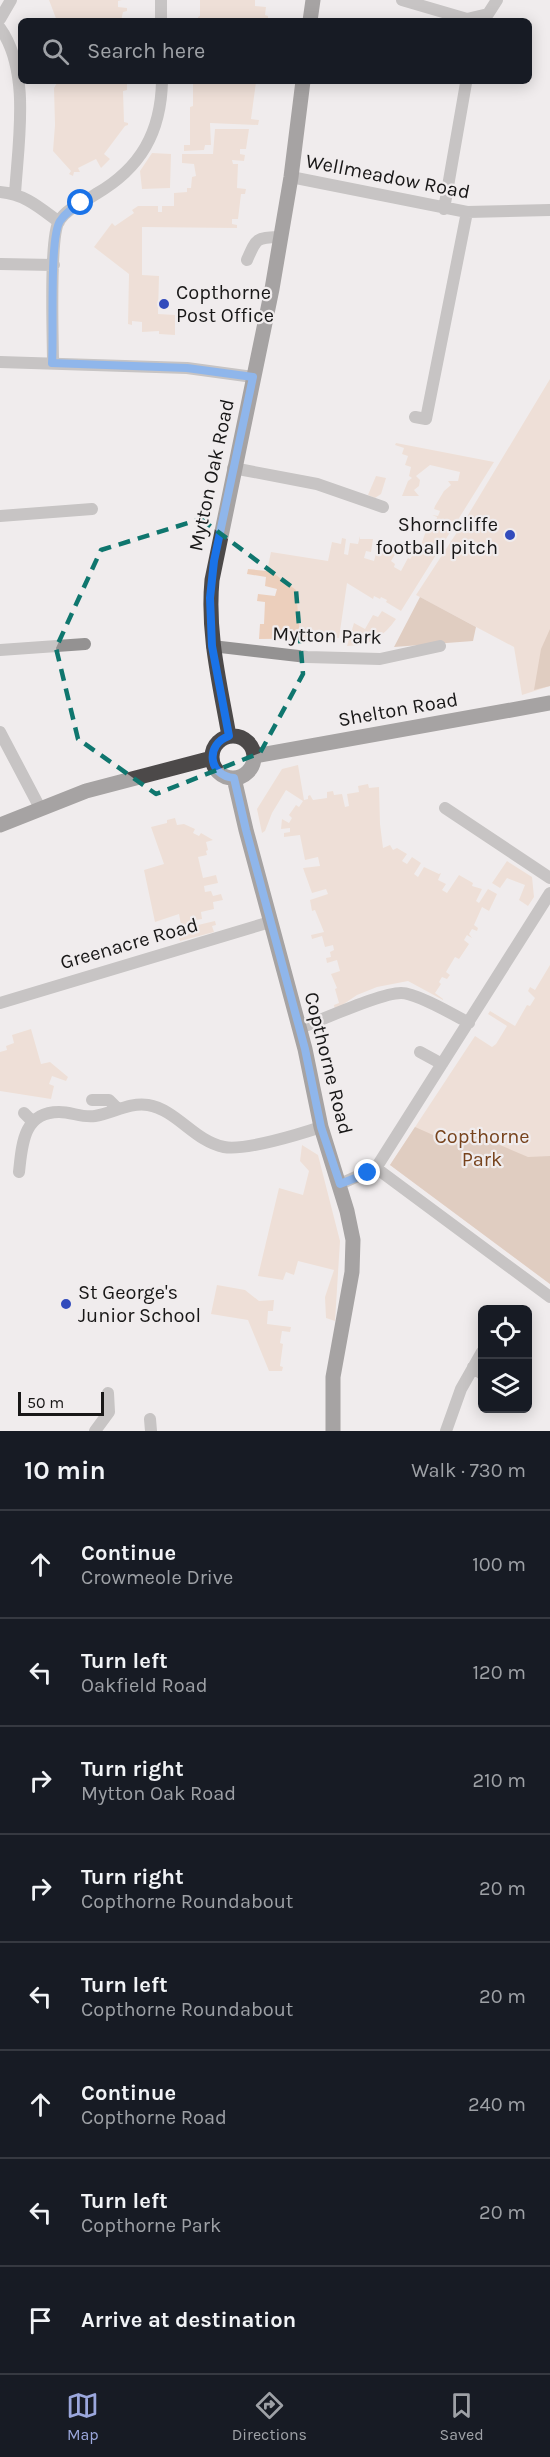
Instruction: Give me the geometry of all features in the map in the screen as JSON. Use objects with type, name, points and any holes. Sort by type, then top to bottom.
[{"type":"main road","points":[[310,18],[313,0]]},
{"type":"main road","name":"Mytton Oak Road","points":[[229,736],[212,646],[210,620],[212,580],[281,237],[303,84]]},
{"type":"main road","name":"Shelton Road","points":[[254,756],[550,702]]},
{"type":"main road","points":[[229,736],[243,739],[252,749],[254,756],[248,771],[234,778],[217,770],[212,758],[212,752],[219,742],[229,736]]},
{"type":"main road","points":[[0,825],[86,791],[212,758]]},
{"type":"main road","name":"Copthorne Road","points":[[234,778],[299,1028],[321,1127],[351,1225],[353,1254],[333,1377],[333,1431]]},
{"type":"street","points":[[0,19],[11,0]]},
{"type":"street","points":[[160,0],[161,18]]},
{"type":"street","points":[[402,0],[464,18]]},
{"type":"street","points":[[471,18],[488,14],[497,0]]},
{"type":"street","points":[[0,28],[15,54],[18,69],[18,153],[15,194]]},
{"type":"street","points":[[52,363],[54,242],[58,222],[67,212],[114,183],[131,166],[156,127],[162,84]]},
{"type":"street","points":[[444,209],[467,84]]},
{"type":"street","name":"Wellmeadow Road","points":[[291,177],[467,212],[550,210]]},
{"type":"street","points":[[0,192],[15,194],[38,205],[58,222]]},
{"type":"street","points":[[425,419],[467,212]]},
{"type":"street","points":[[247,260],[255,241],[259,238],[281,237]]},
{"type":"street","points":[[0,264],[54,265]]},
{"type":"street","points":[[0,362],[187,368],[253,377]]},
{"type":"street","points":[[233,468],[317,484],[383,507]]},
{"type":"street","points":[[0,516],[92,509]]},
{"type":"street","points":[[0,650],[85,644]]},
{"type":"street","name":"Mytton Park","points":[[212,646],[307,657],[380,658],[440,646]]},
{"type":"street","points":[[0,732],[40,808]]},
{"type":"street","points":[[445,808],[550,878]]},
{"type":"street","points":[[340,1184],[376,1168],[550,893]]},
{"type":"street","name":"Greenacre Road","points":[[0,1003],[270,922]]},
{"type":"street","points":[[299,1028],[403,993],[434,1005],[469,1023]]},
{"type":"street","points":[[420,1052],[442,1065]]},
{"type":"street","points":[[92,1100],[109,1100],[118,1109]]},
{"type":"street","points":[[19,1172],[28,1118],[60,1112],[85,1117],[130,1106],[149,1106],[166,1112],[207,1141],[226,1148],[297,1136],[321,1127]]},
{"type":"street","points":[[376,1168],[550,1297]]},
{"type":"street","points":[[446,1431],[462,1389],[478,1371]]},
{"type":"street","points":[[95,1431],[109,1412],[108,1393]]},
{"type":"highlighted area","points":[[201,519],[296,590],[303,674],[260,753],[156,794],[78,739],[56,648],[101,550]]},
{"type":"green space","points":[[49,0],[122,0],[118,1],[118,7],[127,8],[122,18],[56,18]]},
{"type":"green space","points":[[200,0],[255,0],[255,6],[266,7],[265,15],[268,18],[198,18]]},
{"type":"green space","points":[[56,84],[127,84],[127,90],[123,91],[124,122],[128,125],[104,154],[110,159],[101,168],[96,159],[78,168],[80,172],[74,172],[73,176],[69,174],[71,171],[53,151],[54,88]]},
{"type":"green space","points":[[193,84],[256,84],[251,119],[259,120],[258,125],[210,123],[211,145],[205,145],[204,150],[184,151],[184,145],[190,145],[190,107],[193,106]]},
{"type":"green space","points":[[215,129],[249,129],[246,149],[240,149],[240,154],[245,155],[244,161],[232,160],[233,164],[238,164],[237,188],[246,189],[245,194],[241,194],[238,219],[232,219],[232,224],[237,225],[237,228],[142,227],[142,275],[159,276],[158,314],[175,315],[175,335],[159,334],[159,331],[142,332],[142,322],[132,321],[132,325],[128,324],[129,274],[94,247],[112,223],[115,226],[134,213],[132,210],[138,206],[158,206],[158,212],[162,212],[162,206],[174,206],[174,193],[187,192],[187,188],[191,188],[192,177],[196,176],[194,164],[182,163],[182,154],[213,154]]},
{"type":"green space","points":[[152,153],[171,154],[170,188],[142,189],[140,171]]},
{"type":"green space","points":[[550,379],[550,686],[522,695],[514,647],[416,595],[465,520]]},
{"type":"green space","points":[[396,443],[494,462],[401,611],[386,602],[387,600],[374,596],[373,599],[347,583],[339,638],[259,639],[260,624],[264,624],[265,602],[257,601],[258,594],[275,596],[277,589],[265,586],[266,577],[247,574],[248,569],[267,571],[271,552],[328,561],[332,542],[341,544],[342,538],[346,539],[344,554],[348,555],[350,543],[358,544],[360,536],[360,539],[373,539],[371,552],[366,551],[364,558],[374,561],[379,542],[396,553],[391,561],[395,564],[394,567],[401,571],[408,558],[410,559],[415,552],[410,548],[412,544],[416,547],[417,544],[421,545],[426,531],[422,527],[423,523],[435,526],[437,517],[432,515],[438,516],[440,511],[434,509],[435,506],[444,491],[451,485],[448,481],[458,481],[460,472],[430,465],[416,476],[420,480],[419,486],[414,490],[419,496],[402,496],[408,481],[412,478],[409,476],[411,467],[405,465],[408,456],[402,454],[404,448],[395,445]]},
{"type":"green space","points":[[376,476],[386,478],[381,494],[375,498],[368,495]]},
{"type":"green space","points":[[420,597],[476,627],[473,641],[394,647]]},
{"type":"green space","points":[[382,611],[396,619],[386,631],[369,642],[347,646],[354,623],[365,629],[373,615],[378,617]]},
{"type":"green space","points":[[550,629],[550,686],[534,690],[541,649]]},
{"type":"green space","points":[[298,765],[304,800],[310,795],[313,800],[327,798],[327,792],[333,791],[334,795],[342,794],[345,807],[349,806],[347,794],[359,792],[358,786],[368,784],[369,788],[379,787],[383,848],[390,845],[393,850],[397,848],[407,854],[402,861],[407,864],[412,857],[421,863],[414,874],[418,877],[424,867],[441,873],[438,880],[446,884],[442,890],[447,893],[459,875],[473,883],[472,886],[482,889],[476,901],[479,903],[488,889],[497,894],[489,911],[482,907],[474,925],[478,928],[477,931],[472,929],[469,934],[472,938],[467,935],[464,940],[469,944],[459,959],[455,957],[446,972],[450,975],[447,979],[442,977],[439,982],[441,984],[435,993],[443,1000],[408,981],[377,987],[357,995],[335,1010],[334,1005],[339,1003],[335,989],[337,988],[331,974],[340,971],[337,960],[327,963],[326,958],[331,957],[330,952],[334,950],[333,945],[325,947],[322,936],[312,939],[311,935],[324,932],[315,910],[312,911],[310,900],[328,894],[326,889],[312,893],[303,868],[320,866],[318,857],[305,860],[300,835],[284,837],[284,833],[290,832],[290,828],[281,829],[282,819],[289,823],[292,818],[289,815],[296,805],[299,807],[303,801],[286,790],[262,833],[257,809],[282,769]]},
{"type":"green space","points":[[175,818],[177,825],[184,824],[195,829],[193,833],[199,836],[201,833],[213,840],[206,842],[207,855],[198,857],[203,878],[216,875],[218,883],[204,886],[205,892],[211,891],[213,896],[221,894],[223,900],[213,902],[214,909],[201,912],[202,919],[196,920],[198,925],[215,921],[216,925],[212,926],[214,932],[180,941],[177,931],[182,930],[179,914],[155,922],[144,870],[164,864],[151,827],[167,823],[167,820]]},
{"type":"green space","points":[[507,861],[532,877],[534,897],[528,906],[519,900],[525,885],[507,878],[500,888],[492,883]]},
{"type":"green space","name":"Copthorne Park","points":[[550,965],[550,1284],[390,1165],[475,1036],[492,1047],[496,1044],[507,1026],[488,1014],[490,1011],[515,1026],[527,1005],[530,1006],[535,998],[528,991],[530,987],[535,990]]},
{"type":"green space","points":[[31,1029],[41,1064],[50,1062],[68,1077],[66,1081],[52,1076],[49,1084],[54,1086],[51,1099],[0,1091],[0,1052],[7,1050],[6,1046],[14,1043],[12,1035]]},
{"type":"green space","points":[[415,1127],[449,1142],[472,1133],[528,1157],[550,1156],[550,1284],[390,1165]]},
{"type":"green space","points":[[302,1145],[318,1155],[340,1241],[335,1321],[326,1318],[325,1297],[334,1270],[298,1261],[294,1275],[286,1272],[283,1280],[258,1276],[279,1188],[303,1195],[309,1171],[300,1161]]},
{"type":"green space","points":[[217,1285],[245,1290],[259,1301],[274,1300],[273,1311],[268,1311],[267,1324],[291,1327],[290,1332],[282,1331],[280,1366],[283,1367],[282,1371],[269,1371],[248,1320],[211,1314]]},
{"type":"place","name":"Copthorne Post Office","points":[[164,304]]},
{"type":"place","name":"Shorncliffe football pitch","points":[[510,535]]},
{"type":"place","name":"St George's Junior School","points":[[66,1304]]},
{"type":"route","points":[[81,203],[67,212],[58,222],[54,242],[52,363],[187,368],[253,377],[214,561],[210,598],[212,646],[229,736],[215,746],[212,752],[213,765],[222,775],[234,778],[305,1049],[321,1127],[340,1184],[368,1173]]}]
